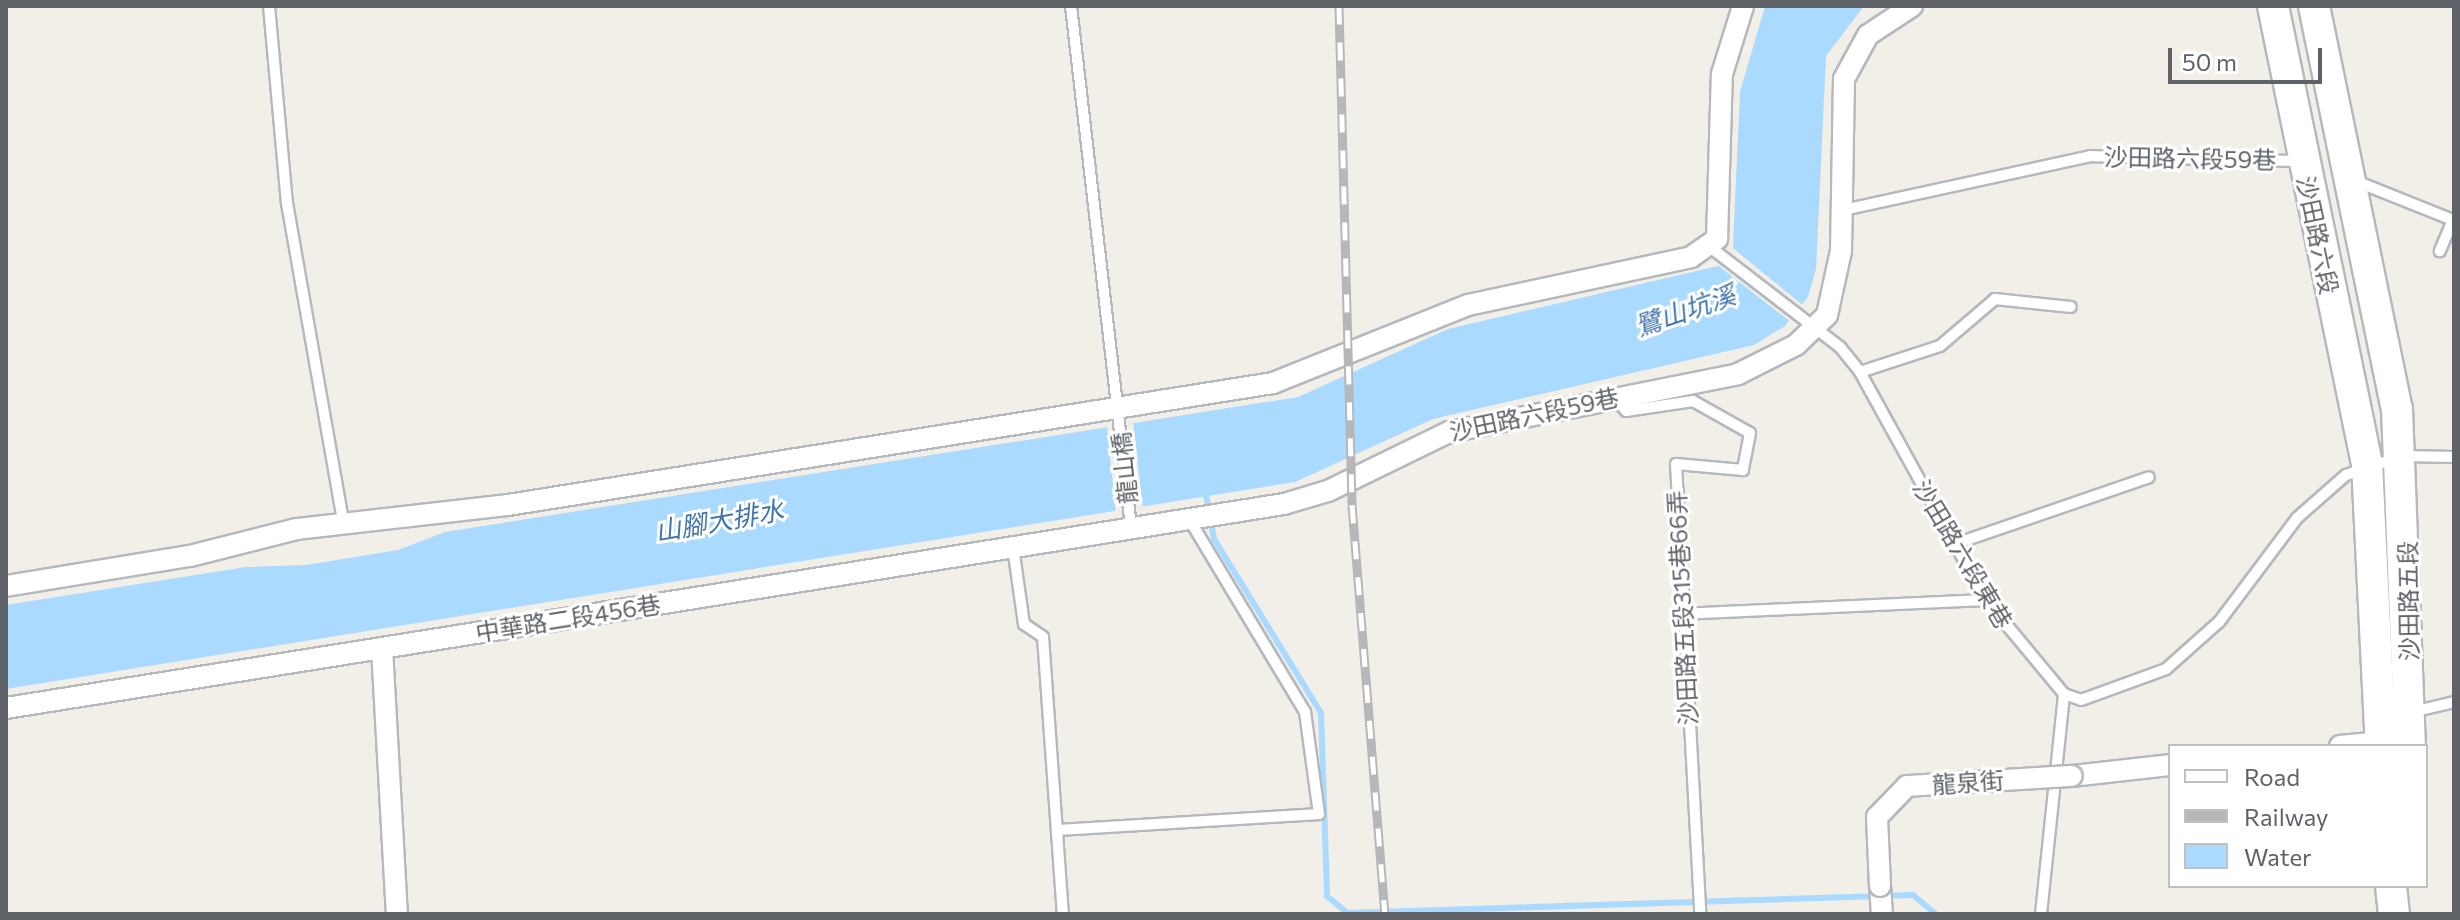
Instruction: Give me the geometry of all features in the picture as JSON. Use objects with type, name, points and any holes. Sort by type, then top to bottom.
[{"type":"street","points":[[6,586],[343,522],[508,505],[1288,380],[1383,335],[1452,313],[1710,247],[1717,239],[1722,74],[1743,6]]},
{"type":"street","points":[[1814,330],[1827,315],[1837,276],[1843,210],[1843,84],[1850,59],[1878,25],[1912,6]]},
{"type":"street","name":"沙田路六段","points":[[2273,6],[2302,161],[2367,463]]},
{"type":"street","name":"沙田路六段","points":[[2314,6],[2402,456]]},
{"type":"street","name":"沙田路六段59巷","points":[[1131,527],[1302,500],[1443,434],[1738,374],[1814,330]]},
{"type":"street","name":"沙田路五段","points":[[2398,737],[2402,456]]},
{"type":"street","name":"沙田路五段","points":[[2367,463],[2398,737]]},
{"type":"street","name":"中華路二段456巷","points":[[6,708],[1131,527]]},
{"type":"street","points":[[382,648],[397,914]]},
{"type":"street","points":[[2353,744],[2398,737]]},
{"type":"street","name":"龍泉街","points":[[1882,910],[1877,817],[1907,786],[2072,776],[2168,765]]},
{"type":"street","points":[[2391,888],[2394,914]]},
{"type":"street","points":[[2412,888],[2414,914]]},
{"type":"lane","points":[[269,6],[287,203],[343,522]]},
{"type":"lane","name":"龍山橋","points":[[1071,6],[1131,527]]},
{"type":"lane","name":"沙田路六段59巷","points":[[1843,210],[2090,156],[2302,161]]},
{"type":"lane","points":[[2348,179],[2453,220],[2440,251]]},
{"type":"lane","name":"沙田路六段東巷","points":[[1710,247],[1814,330],[1860,372],[1952,545],[1986,600],[2064,694]]},
{"type":"lane","points":[[1860,372],[1940,346],[1995,299],[2071,307]]},
{"type":"lane","name":"沙田路五段315巷66弄","points":[[1613,397],[1626,411],[1693,401],[1750,433],[1743,470],[1676,464],[1679,614],[1700,914]]},
{"type":"lane","points":[[2041,914],[2064,694],[2081,700],[2166,669],[2219,622],[2297,518],[2367,463],[2402,456],[2454,457]]},
{"type":"lane","points":[[1952,545],[2149,477]]},
{"type":"lane","points":[[1059,830],[1319,814],[1305,712],[1188,517]]},
{"type":"lane","points":[[1013,547],[1024,624],[1043,637],[1063,914]]},
{"type":"lane","points":[[1679,614],[1986,600]]},
{"type":"lane","points":[[2398,737],[2454,702]]},
{"type":"water","points":[[1765,6],[1864,6],[1826,56],[1816,269],[1808,297],[1785,326],[1754,345],[1433,419],[1295,482],[6,689],[6,605],[246,567],[306,565],[398,550],[445,532],[1298,397],[1448,329],[1718,266],[1733,247],[1740,92]]},
{"type":"pier","points":[[1729,245],[1805,307],[1792,323],[1715,263]]},
{"type":"pier","points":[[1133,421],[1143,510],[1116,514],[1107,426]]},
{"type":"waterway","points":[[1205,489],[1214,539],[1321,713],[1327,896],[1347,913],[1913,895],[1936,914]]},
{"type":"railway","points":[[1339,6],[1352,505],[1385,914]]},
{"type":"water label","name":"鷺山坑溪","points":[[1685,310]]},
{"type":"water label","name":"山腳大排水","points":[[719,520]]}]
